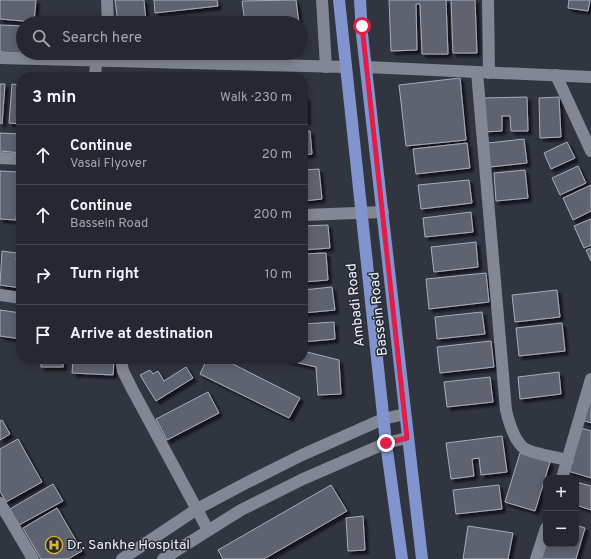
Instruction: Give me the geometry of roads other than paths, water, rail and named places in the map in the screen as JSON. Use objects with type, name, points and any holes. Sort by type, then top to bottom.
[{"type":"main road","name":"Ambadi Road","points":[[339,0],[345,67],[355,138],[383,419],[402,559]]},
{"type":"main road","name":"Bassein Road","points":[[360,0],[407,438],[422,559]]},
{"type":"main road","points":[[345,67],[366,67]]},
{"type":"street","points":[[107,0],[108,16]]},
{"type":"street","points":[[322,0],[326,67]]},
{"type":"street","points":[[488,0],[489,73]]},
{"type":"street","points":[[0,58],[16,58]]},
{"type":"street","points":[[64,60],[99,60]]},
{"type":"street","points":[[174,60],[345,67]]},
{"type":"street","points":[[95,72],[96,61]]},
{"type":"street","points":[[366,67],[591,77]]},
{"type":"street","points":[[477,72],[506,410],[510,426],[518,440],[526,449],[568,460]]},
{"type":"street","points":[[556,75],[591,151]]},
{"type":"street","points":[[0,158],[16,159]]},
{"type":"street","points":[[308,215],[383,212]]},
{"type":"street","points":[[0,295],[16,297]]},
{"type":"street","points":[[122,364],[123,371],[132,389],[208,530]]},
{"type":"street","points":[[563,475],[591,379]]},
{"type":"street","points":[[122,559],[197,509],[295,458],[383,419],[405,414]]},
{"type":"street","points":[[164,559],[241,510],[303,479],[386,443],[407,438]]},
{"type":"street","points":[[0,503],[33,559]]},
{"type":"street","points":[[536,559],[543,537]]},
{"type":"place","name":"Dr. Sankhe Hospital","points":[[54,545]]}]
